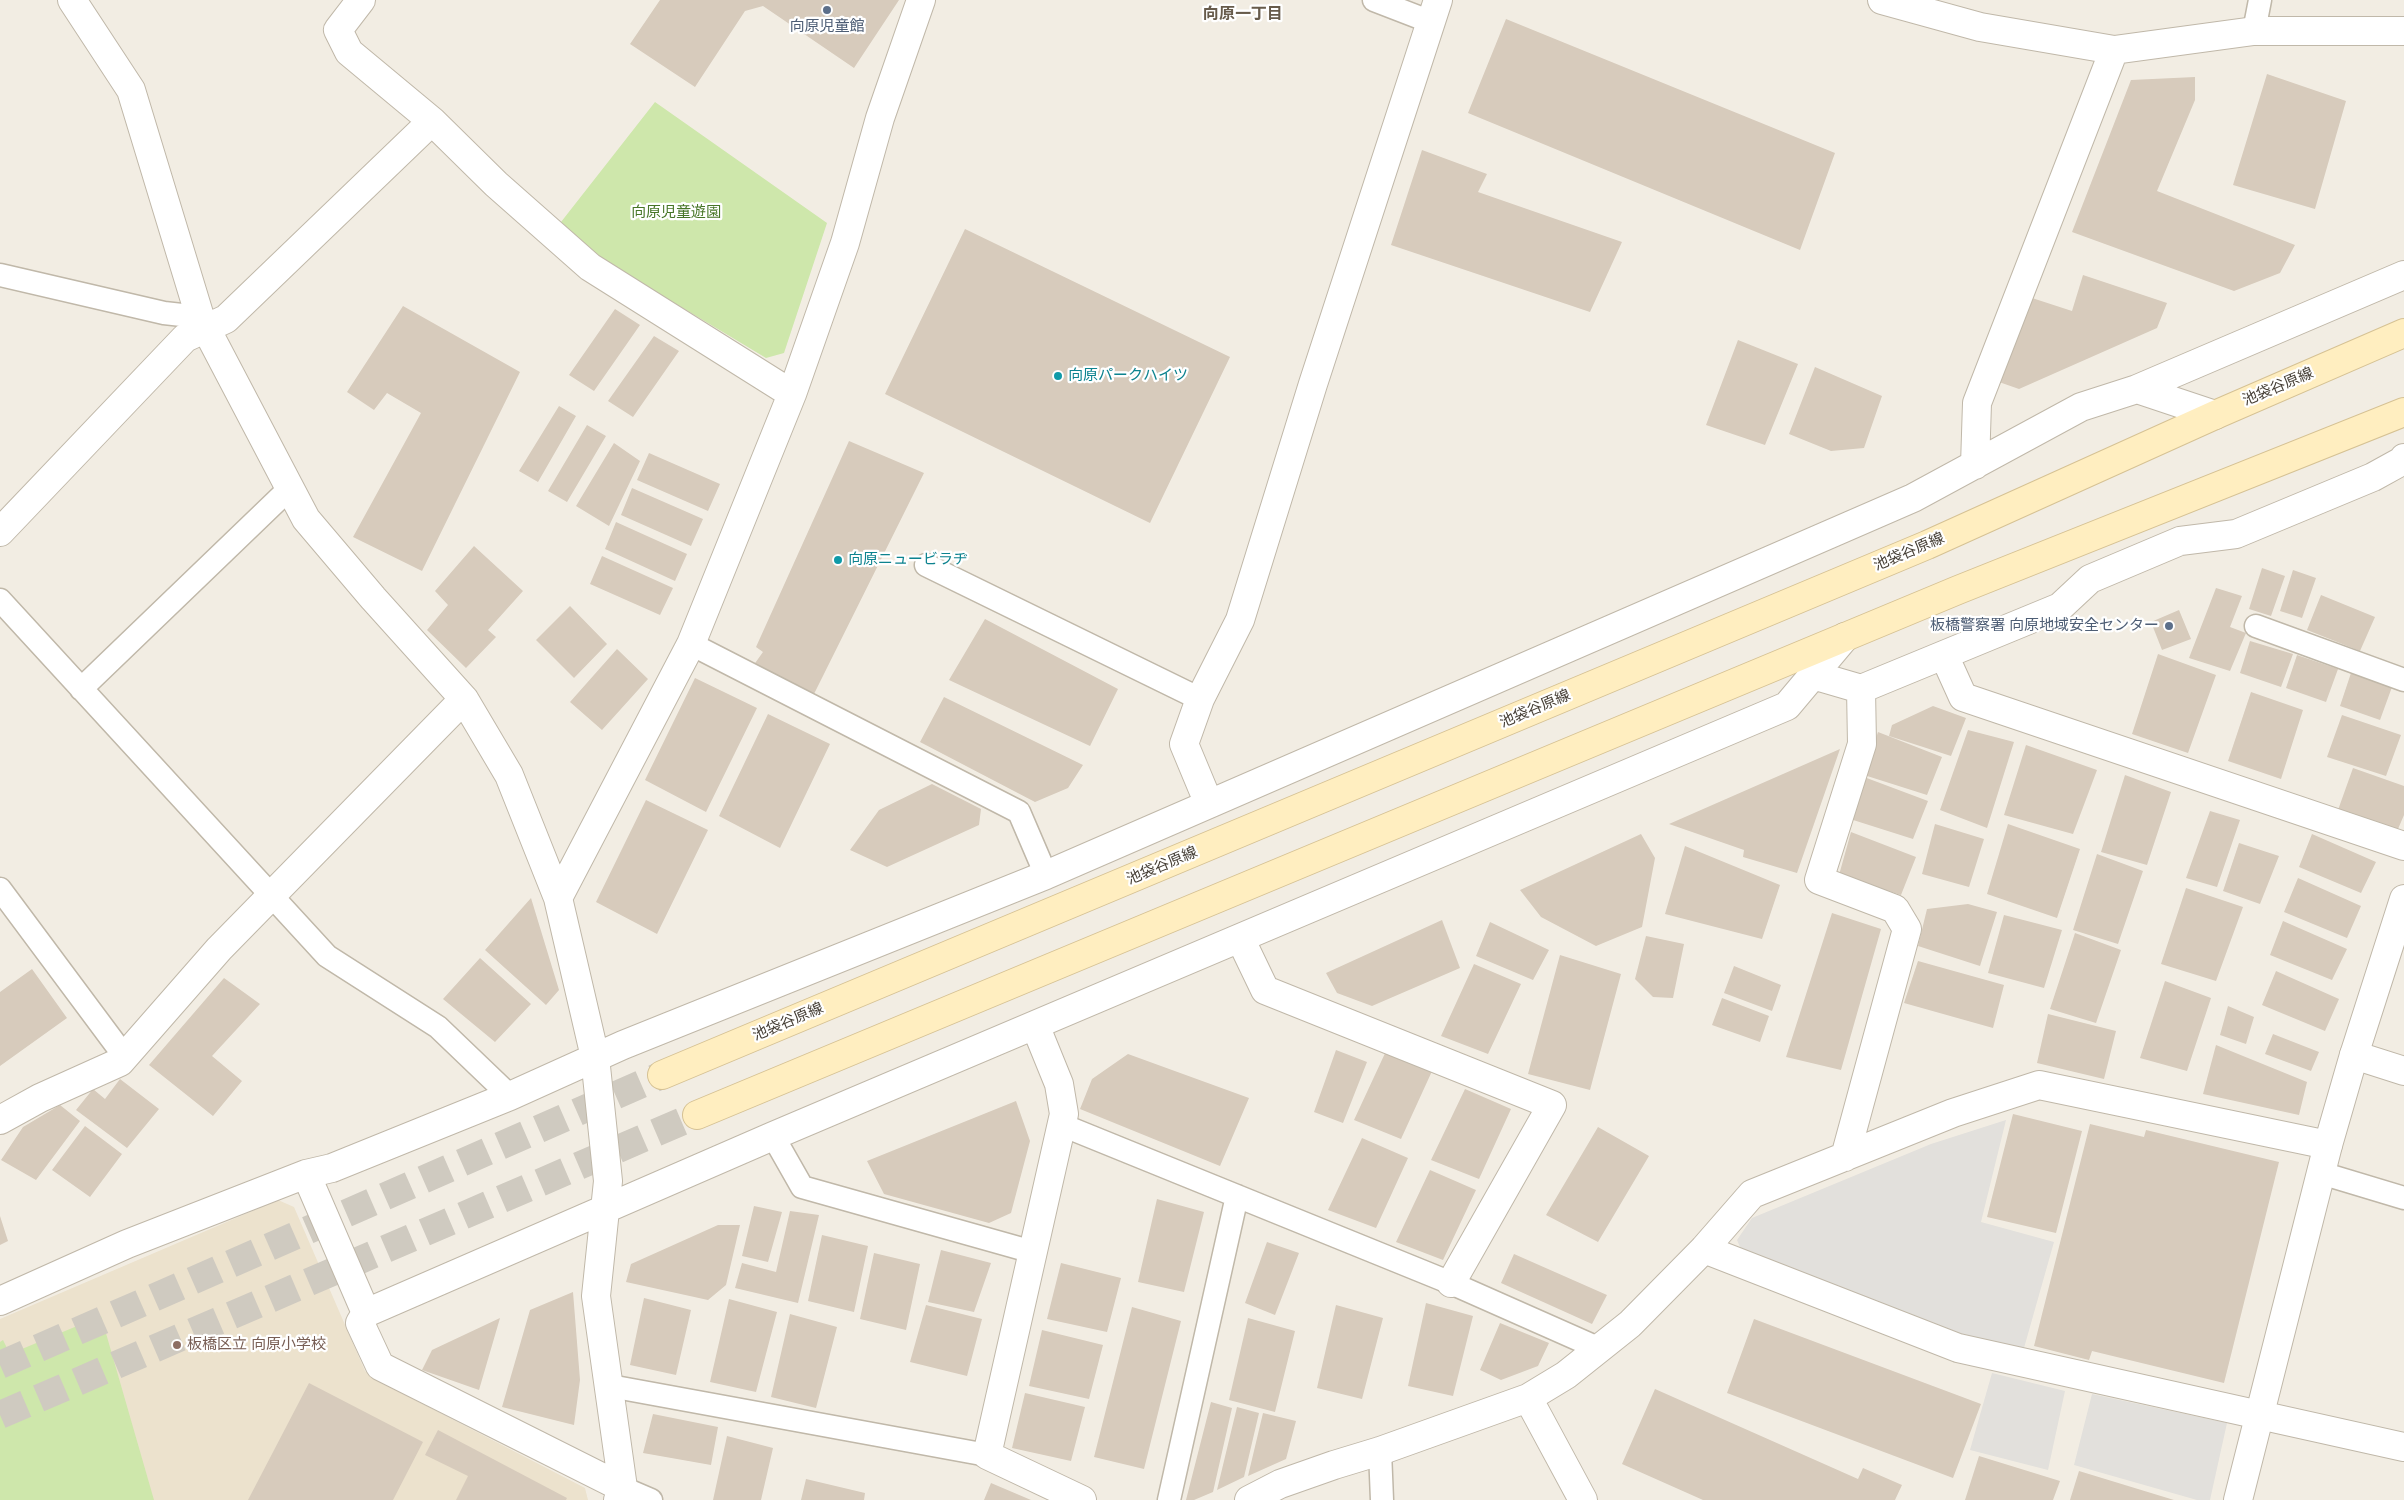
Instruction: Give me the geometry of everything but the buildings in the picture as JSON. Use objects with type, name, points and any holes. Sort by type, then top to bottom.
[{"type":"main road","name":"池袋谷原線","points":[[662,1075],[1927,545],[2215,415],[2404,333]]},
{"type":"main road","points":[[697,1115],[1845,637],[2404,412]]},
{"type":"street","points":[[72,0],[131,90],[203,322],[306,519],[373,598],[464,699],[509,775],[558,898],[596,1057],[608,1181],[596,1296],[610,1386],[620,1494]]},
{"type":"street","points":[[361,0],[338,30],[348,52],[432,121],[496,184],[590,268],[792,394]]},
{"type":"street","points":[[558,898],[691,644],[792,394],[845,243],[880,118],[921,0]]},
{"type":"street","points":[[1882,0],[1980,27],[2114,50],[2254,31],[2404,31]]},
{"type":"street","points":[[1209,804],[1184,744],[1200,699],[1240,620],[1313,384],[1435,11]]},
{"type":"street","points":[[1975,465],[1977,403],[2114,50]]},
{"type":"street","points":[[0,532],[185,338],[203,322],[226,319],[432,121]]},
{"type":"street","points":[[0,1301],[127,1244],[306,1174],[332,1168],[510,1096],[596,1057],[1046,875],[1904,502],[2082,408],[2137,389],[2404,275]]},
{"type":"street","points":[[2137,389],[2215,415]]},
{"type":"street","points":[[1813,675],[1861,689],[2060,607],[2090,579],[2180,541],[2236,534],[2373,477],[2402,461],[2404,458]]},
{"type":"street","points":[[620,1494],[380,1366],[360,1323],[366,1313],[773,1136],[1787,706],[1845,637]]},
{"type":"street","points":[[1944,655],[1963,697],[2404,846]]},
{"type":"street","points":[[1845,1157],[1906,929],[1895,910],[1819,880],[1862,744],[1861,689]]},
{"type":"street","points":[[0,1120],[40,1098],[120,1062],[219,949],[464,699]]},
{"type":"street","points":[[2238,1500],[2320,1173],[2354,1055],[2404,899]]},
{"type":"street","points":[[1240,938],[1265,990],[1552,1105],[1451,1283]]},
{"type":"street","points":[[1035,1025],[1059,1084],[1064,1114],[987,1455],[1082,1500]]},
{"type":"street","points":[[2354,1055],[2404,1071]]},
{"type":"street","points":[[1248,1500],[1280,1484],[1380,1451],[1528,1398],[1566,1375],[1600,1350],[1630,1324],[1704,1249],[1752,1194],[1953,1113],[2039,1085],[2328,1145]]},
{"type":"street","points":[[306,1174],[366,1313]]},
{"type":"street","points":[[1704,1249],[1958,1348],[2404,1447]]},
{"type":"street","points":[[1528,1398],[1583,1500]]},
{"type":"lane","points":[[1374,0],[1435,11]]},
{"type":"lane","points":[[2254,31],[2260,0]]},
{"type":"lane","points":[[0,275],[203,322]]},
{"type":"lane","points":[[81,689],[290,488]]},
{"type":"lane","points":[[926,566],[1200,699]]},
{"type":"lane","points":[[0,600],[327,956],[438,1027],[510,1096]]},
{"type":"lane","points":[[2256,626],[2404,680]]},
{"type":"lane","points":[[691,644],[1019,812],[1046,875]]},
{"type":"lane","points":[[0,890],[125,1057]]},
{"type":"lane","points":[[1062,1125],[1451,1283],[1600,1350]]},
{"type":"lane","points":[[773,1136],[802,1187],[1033,1252]]},
{"type":"lane","points":[[2320,1173],[2404,1198]]},
{"type":"lane","points":[[1169,1500],[1237,1196]]},
{"type":"lane","points":[[610,1386],[987,1455]]},
{"type":"lane","points":[[1380,1451],[1382,1500]]},
{"type":"lane","points":[[620,1494],[651,1500]]},
{"type":"shaded area","points":[[2006,1120],[1981,1222],[2054,1242],[2024,1348],[1957,1334],[1743,1254],[1737,1240],[1752,1218],[1931,1144]]},
{"type":"shaded area","name":"板橋区立 向原小学校","points":[[278,1200],[294,1207],[365,1371],[413,1399],[585,1488],[588,1500],[0,1500],[0,1319]]},
{"type":"shaded area","points":[[1992,1373],[2065,1391],[2048,1470],[1970,1450]]},
{"type":"shaded area","points":[[2092,1394],[2227,1423],[2210,1500],[2197,1500],[2074,1465]]},
{"type":"green space","name":"向原児童遊園","points":[[655,102],[827,223],[784,353],[766,358],[598,257],[561,222]]},
{"type":"green space","points":[[101,1316],[154,1500],[0,1500],[0,1342],[3,1340],[10,1354]]},
{"type":"tunnel","points":[[0,1365],[662,1075]]},
{"type":"tunnel","points":[[0,1415],[697,1115]]},
{"type":"place","name":"向原児童館","points":[[827,10]]},
{"type":"place","name":"向原パークハイツ","points":[[1058,376]]},
{"type":"place","name":"向原ニュービラヂ","points":[[838,560]]},
{"type":"place","name":"板橋警察署 向原地域安全センター","points":[[2169,626]]},
{"type":"place","name":"板橋区立 向原小学校","points":[[177,1345]]},
{"type":"district","name":"向原一丁目","points":[[1243,14]]}]
